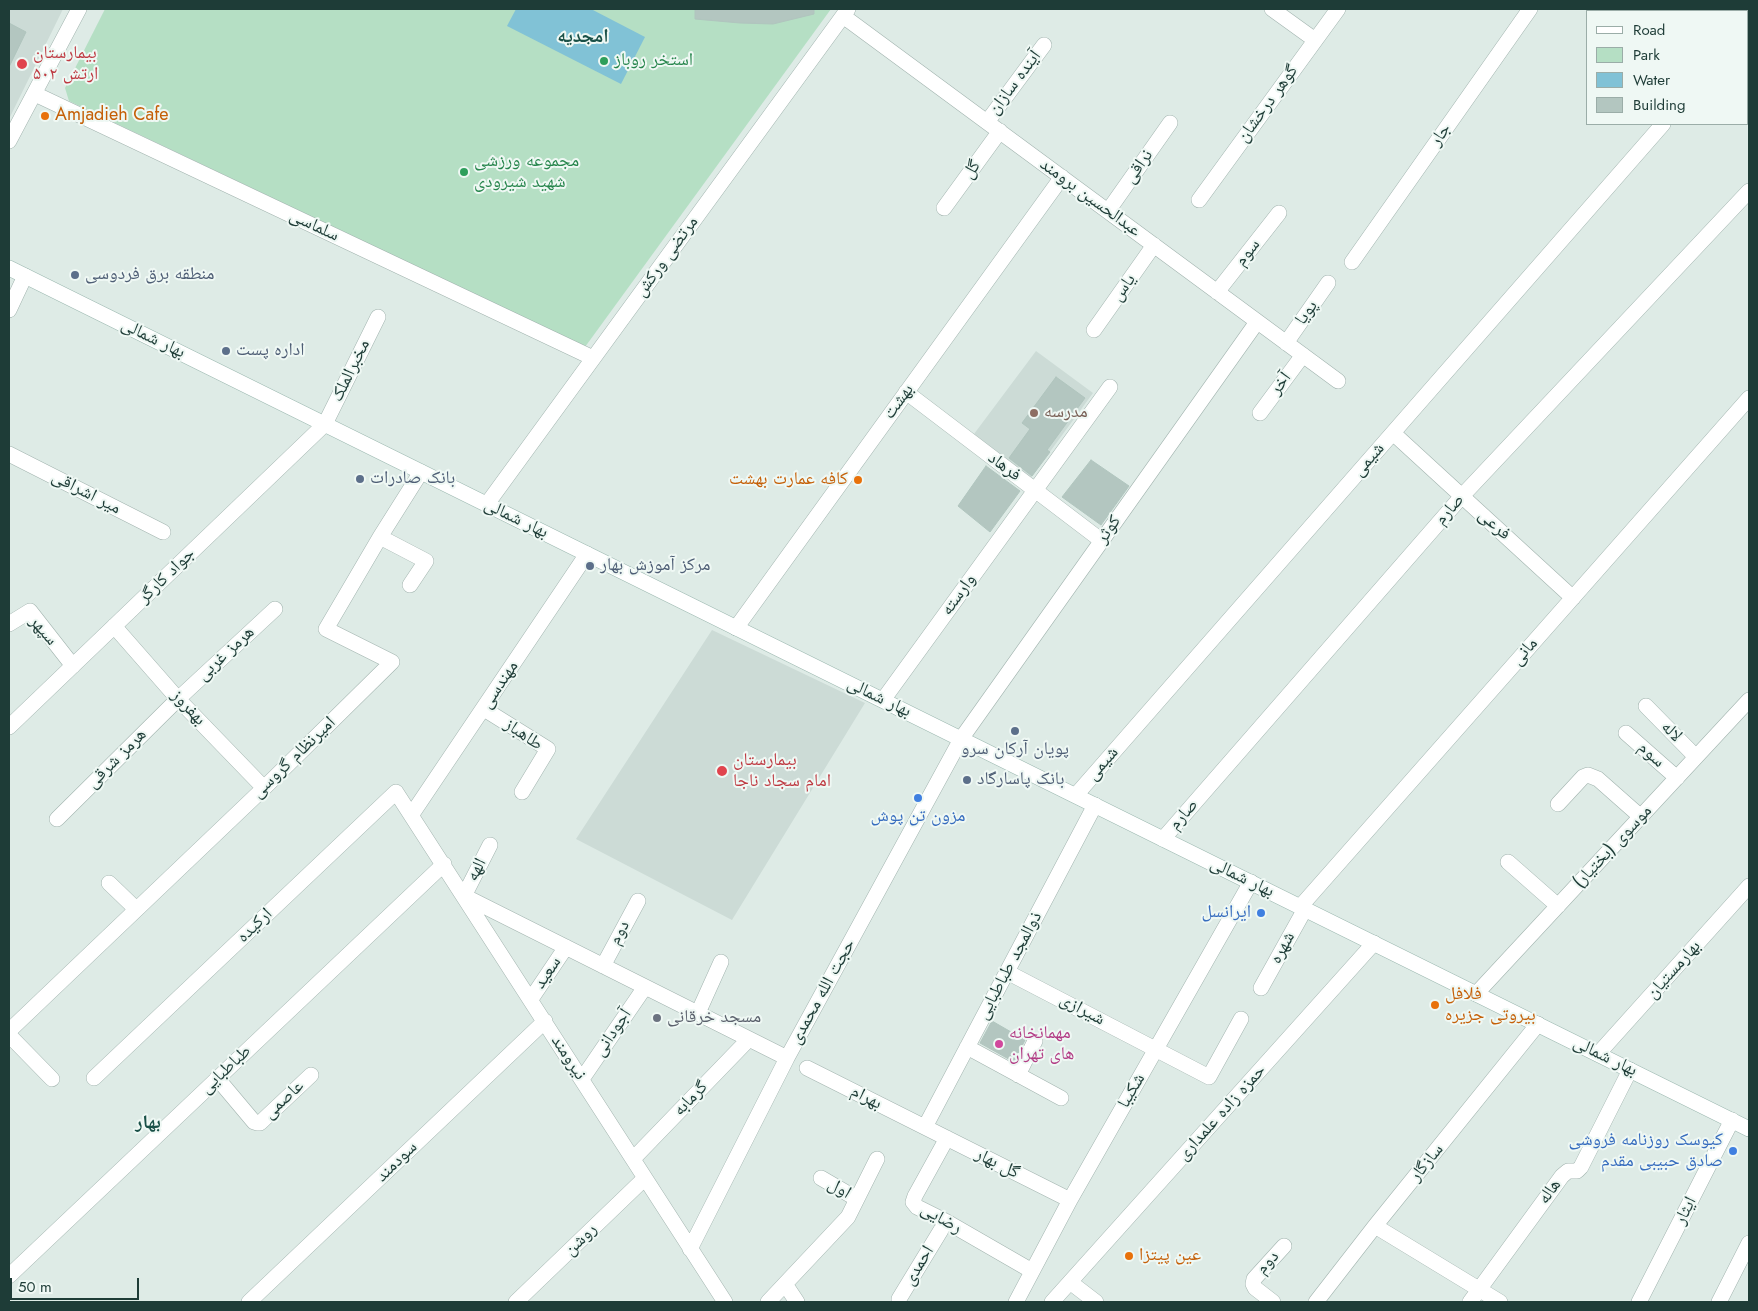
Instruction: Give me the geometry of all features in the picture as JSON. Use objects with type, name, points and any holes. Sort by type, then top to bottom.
[{"type":"street","points":[[9,141],[79,9]]},
{"type":"street","points":[[1272,9],[1315,40]]},
{"type":"street","name":"گوهر درخشان","points":[[1199,200],[1338,9]]},
{"type":"street","name":"جار","points":[[1352,262],[1530,9]]},
{"type":"street","name":"عبدالحسین برومند","points":[[846,12],[987,122],[1338,381]]},
{"type":"street","name":"مرتضی ورکش","points":[[487,504],[846,12]]},
{"type":"street","name":"آینده سازان","points":[[987,122],[1044,45]]},
{"type":"street","name":"سلماسی","points":[[35,94],[593,358]]},
{"type":"street","name":"نراقی","points":[[1108,211],[1170,124]]},
{"type":"street","name":"شیمی","points":[[1076,796],[1662,125]]},
{"type":"street","name":"گل","points":[[944,208],[1000,131]]},
{"type":"street","name":"بهشت","points":[[736,628],[1062,177]]},
{"type":"street","name":"صارم","points":[[1163,839],[1462,496],[1749,191]]},
{"type":"street","name":"سوم","points":[[1217,292],[1279,213]]},
{"type":"street","name":"یاس","points":[[1094,330],[1154,245]]},
{"type":"street","name":"بهار شمالی","points":[[9,268],[1749,1129]]},
{"type":"street","points":[[9,310],[25,276]]},
{"type":"street","name":"پویا","points":[[1286,343],[1328,283]]},
{"type":"street","name":"مخبرالملک","points":[[325,424],[378,317]]},
{"type":"street","name":"کوثر","points":[[961,739],[1257,322]]},
{"type":"street","name":"آخر","points":[[1260,413],[1303,355]]},
{"type":"street","name":"وارسته","points":[[883,700],[1110,387]]},
{"type":"street","name":"فرهاد","points":[[906,392],[1102,541]]},
{"type":"street","name":"مانی","points":[[1302,908],[1749,398]]},
{"type":"street","name":"جواد کارگر","points":[[9,727],[325,424]]},
{"type":"street","name":"فرعی","points":[[1393,433],[1573,598]]},
{"type":"street","name":"میر اشراقی","points":[[9,454],[163,532]]},
{"type":"street","name":"امیرنظام گروسی","points":[[9,1031],[264,788],[392,662],[326,629],[380,536],[421,472]]},
{"type":"street","points":[[380,536],[426,561],[410,586]]},
{"type":"street","name":"مهندسی","points":[[412,814],[587,554]]},
{"type":"street","name":"هرمز غربی","points":[[178,699],[275,609]]},
{"type":"street","name":"سپهر","points":[[9,624],[30,611],[73,666]]},
{"type":"street","name":"بهفروز","points":[[114,626],[178,699],[264,788]]},
{"type":"street","name":"هرمز شرقی","points":[[57,819],[178,699]]},
{"type":"street","name":"موسوی (بختیار)","points":[[1476,994],[1749,700]]},
{"type":"street","name":"لاله","points":[[1646,706],[1696,757]]},
{"type":"street","name":"طاهباز","points":[[484,708],[548,749],[522,792]]},
{"type":"street","name":"سوم","points":[[1626,733],[1676,778]]},
{"type":"street","name":"حجت الله محمدی","points":[[690,1249],[787,1058],[961,739]]},
{"type":"street","points":[[1558,804],[1583,776],[1593,775],[1640,817]]},
{"type":"street","name":"ارکیده","points":[[94,1078],[396,792],[412,814]]},
{"type":"street","name":"ذوالمجد طباطبایی","points":[[925,1127],[1095,805]]},
{"type":"street","name":"نیرومند","points":[[412,814],[725,1302]]},
{"type":"street","name":"الهه","points":[[464,896],[490,845]]},
{"type":"street","points":[[1508,862],[1558,906]]},
{"type":"street","name":"طباطبایی","points":[[9,1276],[444,864]]},
{"type":"street","name":"شکیبا","points":[[1016,1302],[1070,1200],[1251,882]]},
{"type":"street","points":[[109,883],[136,909]]},
{"type":"street","name":"بهارمستیان","points":[[1598,1054],[1749,886]]},
{"type":"street","points":[[464,896],[787,1058]]},
{"type":"street","name":"دوم","points":[[603,966],[638,901]]},
{"type":"street","name":"شهره","points":[[1261,988],[1302,908]]},
{"type":"street","name":"حمزه زاده علمداری","points":[[1052,1302],[1374,943]]},
{"type":"street","name":"سعید","points":[[531,999],[566,947]]},
{"type":"street","points":[[698,1013],[722,962]]},
{"type":"street","name":"شیرازی","points":[[1008,972],[1209,1077],[1241,1020]]},
{"type":"street","name":"آجودانی","points":[[582,1079],[645,987]]},
{"type":"street","name":"سودمند","points":[[249,1302],[545,1021]]},
{"type":"street","name":"سازگار","points":[[1316,1302],[1538,1024]]},
{"type":"street","points":[[9,1035],[52,1079]]},
{"type":"street","name":"گرمابه","points":[[633,1159],[749,1039]]},
{"type":"street","points":[[1018,1075],[1035,1042]]},
{"type":"street","points":[[968,1047],[1061,1098]]},
{"type":"street","name":"بهرام","points":[[807,1068],[925,1127]]},
{"type":"street","name":"هاله","points":[[1474,1296],[1562,1176],[1568,1172],[1577,1171],[1581,1167],[1630,1070]]},
{"type":"street","name":"عاصمی","points":[[217,1078],[254,1122],[260,1123],[311,1075]]},
{"type":"street","name":"ایثار","points":[[1639,1302],[1732,1120]]},
{"type":"street","name":"گل بهار","points":[[925,1127],[1070,1200]]},
{"type":"street","name":"رضایی","points":[[947,1138],[913,1202],[917,1207],[1032,1271]]},
{"type":"street","points":[[768,1302],[848,1217],[877,1159]]},
{"type":"street","name":"روشن","points":[[516,1302],[645,1178]]},
{"type":"street","name":"اول","points":[[821,1178],[857,1199]]},
{"type":"street","points":[[1376,1226],[1474,1296],[1500,1302]]},
{"type":"street","name":"احمدی","points":[[900,1302],[899,1298],[941,1230]]},
{"type":"street","points":[[1718,1302],[1749,1243]]},
{"type":"street","name":"دوم","points":[[1273,1302],[1255,1288],[1253,1284],[1254,1279],[1284,1246]]},
{"type":"street","points":[[1070,1282],[1096,1302]]},
{"type":"street","points":[[785,1284],[797,1302]]},
{"type":"shaded area","name":"بیمارستان ۵۰۲ ارتش","points":[[9,9],[63,9],[9,119]]},
{"type":"shaded area","name":"مدرسه","points":[[1036,351],[1093,393],[1030,479],[974,434]]},
{"type":"shaded area","name":"بیمارستان امام سجاد ناجا","points":[[712,630],[865,703],[732,920],[576,839]]},
{"type":"green space","name":"مجموعه ورزشی شهید شیرودی","points":[[105,9],[831,9],[585,347],[69,101],[65,88]]},
{"type":"water","name":"استخر روباز","points":[[516,9],[591,9],[645,37],[621,84],[507,26]]},
{"type":"building","points":[[695,9],[814,9],[814,14],[773,24],[740,23],[695,19]]},
{"type":"building","points":[[9,23],[26,32],[9,67]]},
{"type":"building","points":[[1056,377],[1085,398],[1047,450],[1050,452],[1032,476],[1009,458],[1030,429],[1022,423]]},
{"type":"building","points":[[1091,460],[1129,486],[1101,525],[1062,497]]},
{"type":"building","points":[[986,466],[1020,491],[990,532],[958,506]]},
{"type":"building","name":"مهمانخانه های تهران","points":[[992,1021],[1025,1040],[1014,1062],[980,1043]]},
{"type":"place","name":"استخر روباز","points":[[604,61]]},
{"type":"place","name":"بیمارستان ۵۰۲ ارتش","points":[[22,64]]},
{"type":"place","name":"Amjadieh Cafe","points":[[45,116]]},
{"type":"place","name":"مجموعه ورزشی شهید شیرودی","points":[[464,172]]},
{"type":"place","name":"منطقه برق فردوسی","points":[[75,275]]},
{"type":"place","name":"اداره پست","points":[[226,351]]},
{"type":"place","name":"مدرسه","points":[[1034,413]]},
{"type":"place","name":"بانک صادرات","points":[[360,479]]},
{"type":"place","name":"کافه عمارت بهشت","points":[[858,480]]},
{"type":"place","name":"مرکز آموزش بهار","points":[[590,566]]},
{"type":"place","name":"پویان آرکان سرو","points":[[1015,731]]},
{"type":"place","name":"بیمارستان امام سجاد ناجا","points":[[722,771]]},
{"type":"place","name":"بانک پاسارگاد","points":[[967,780]]},
{"type":"place","name":"مزون تن پوش","points":[[918,798]]},
{"type":"place","name":"ایرانسل","points":[[1261,913]]},
{"type":"place","name":"فلافل بیروتی جزیره","points":[[1435,1005]]},
{"type":"place","name":"مسجد خرقانی","points":[[657,1018]]},
{"type":"place","name":"مهمانخانه های تهران","points":[[999,1044]]},
{"type":"place","name":"کیوسک روزنامه فروشی صادق حبیبی مقدم","points":[[1733,1151]]},
{"type":"place","name":"عین پیتزا","points":[[1129,1256]]},
{"type":"district","name":"امجدیه","points":[[583,37]]},
{"type":"district","name":"بهار","points":[[148,1123]]}]
